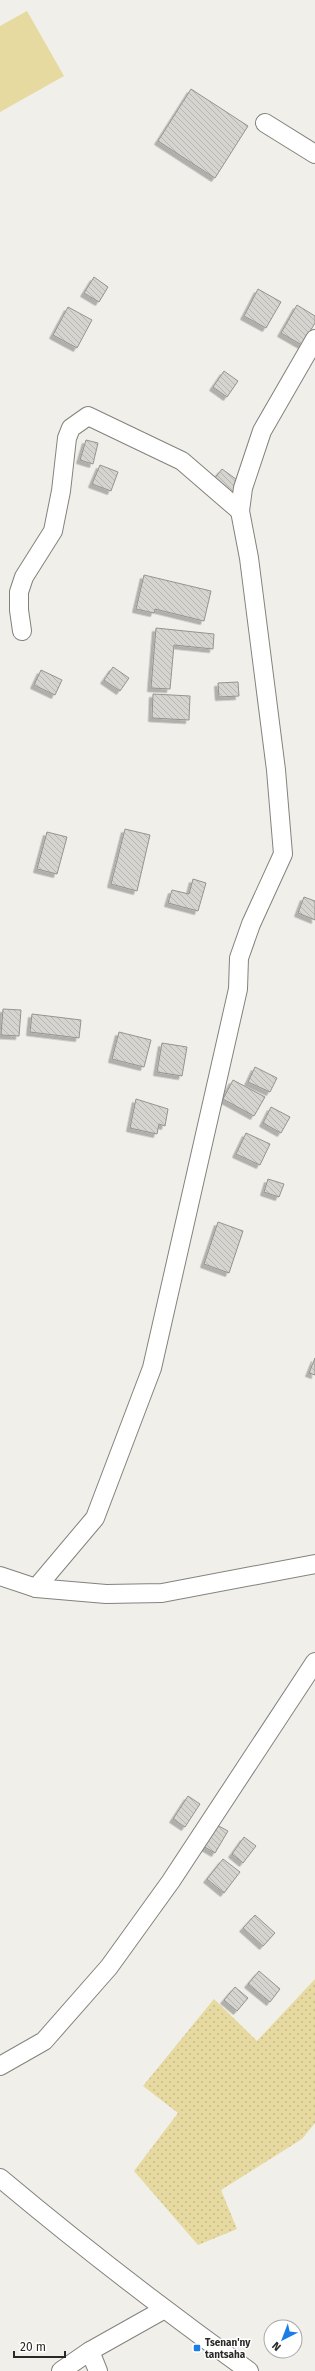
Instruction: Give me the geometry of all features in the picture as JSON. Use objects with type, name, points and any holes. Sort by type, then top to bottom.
[{"type":"street","points":[[264,123],[315,154]]},
{"type":"street","points":[[36,1588],[95,1518],[152,1368],[234,1004],[239,958],[251,924],[282,854],[271,731],[250,558],[240,511],[244,488],[262,431],[315,339]]},
{"type":"street","points":[[22,631],[18,610],[19,592],[24,577],[53,531],[61,491],[67,438],[71,428],[88,416],[182,461],[240,511]]},
{"type":"street","points":[[0,1576],[36,1588],[106,1594],[162,1592],[315,1564]]},
{"type":"street","points":[[0,2066],[44,2041],[109,1967],[171,1881],[315,1662]]},
{"type":"street","points":[[0,2178],[55,2225],[163,2310],[249,2371]]},
{"type":"street","points":[[61,2371],[90,2351],[163,2310]]},
{"type":"street","points":[[90,2351],[98,2371]]},
{"type":"shaded area","points":[[27,11],[64,76],[0,112],[0,26]]},
{"type":"shaded area","points":[[315,1979],[315,2123],[302,2139],[221,2190],[237,2229],[198,2245],[134,2171],[178,2113],[143,2086],[214,1999],[257,2041]]},
{"type":"building","points":[[191,89],[248,126],[215,178],[158,141]]},
{"type":"building","points":[[94,277],[108,287],[99,302],[84,293]]},
{"type":"building","points":[[258,289],[281,302],[266,328],[244,316]]},
{"type":"building","points":[[297,305],[315,316],[315,323],[302,345],[281,333]]},
{"type":"building","points":[[68,307],[92,320],[77,348],[53,335]]},
{"type":"building","points":[[224,371],[238,381],[227,397],[213,387]]},
{"type":"building","points":[[86,440],[98,443],[93,464],[80,460]]},
{"type":"building","points":[[100,465],[118,472],[111,491],[92,484]]},
{"type":"building","points":[[222,469],[240,482],[229,497],[211,483]]},
{"type":"building","points":[[144,575],[211,591],[204,621],[155,609],[154,613],[136,609]]},
{"type":"building","points":[[156,628],[214,634],[213,649],[174,645],[170,689],[151,688]]},
{"type":"building","points":[[113,667],[129,678],[120,691],[104,680]]},
{"type":"building","points":[[41,670],[62,680],[55,695],[34,685]]},
{"type":"building","points":[[238,682],[239,696],[219,697],[218,683]]},
{"type":"building","points":[[153,694],[190,696],[189,720],[152,718]]},
{"type":"building","points":[[125,829],[150,835],[137,891],[111,884]]},
{"type":"building","points":[[47,832],[67,837],[57,874],[37,869]]},
{"type":"building","points":[[193,879],[206,883],[198,911],[168,903],[172,890],[189,894]]},
{"type":"building","points":[[304,897],[315,901],[315,920],[298,913]]},
{"type":"building","points":[[3,1009],[21,1010],[19,1036],[1,1035]]},
{"type":"building","points":[[32,1014],[81,1020],[79,1038],[30,1032]]},
{"type":"building","points":[[119,1032],[151,1040],[144,1067],[112,1059]]},
{"type":"building","points":[[162,1043],[187,1047],[182,1076],[157,1072]]},
{"type":"building","points":[[255,1067],[277,1078],[270,1092],[248,1082]]},
{"type":"building","points":[[233,1080],[265,1097],[254,1116],[223,1099]]},
{"type":"building","points":[[136,1099],[168,1109],[165,1126],[159,1124],[157,1134],[130,1128]]},
{"type":"building","points":[[271,1107],[290,1117],[281,1133],[263,1123]]},
{"type":"building","points":[[246,1133],[270,1144],[260,1165],[236,1154]]},
{"type":"building","points":[[268,1179],[284,1184],[279,1197],[264,1192]]},
{"type":"building","points":[[218,1222],[243,1231],[229,1273],[204,1264]]},
{"type":"building","points":[[315,1358],[315,1375],[309,1373]]},
{"type":"building","points":[[188,1796],[200,1804],[185,1827],[173,1819]]},
{"type":"building","points":[[215,1824],[228,1831],[215,1853],[203,1846]]},
{"type":"building","points":[[244,1837],[256,1846],[243,1863],[232,1854]]},
{"type":"building","points":[[223,1859],[240,1872],[224,1893],[207,1879]]},
{"type":"building","points":[[255,1915],[275,1933],[263,1946],[243,1928]]},
{"type":"building","points":[[259,1971],[280,1989],[270,2002],[248,1984]]},
{"type":"building","points":[[235,1987],[248,1998],[237,2011],[224,2000]]},
{"type":"place","name":"Tsenan'ny tantsaha","points":[[197,2348]]}]
